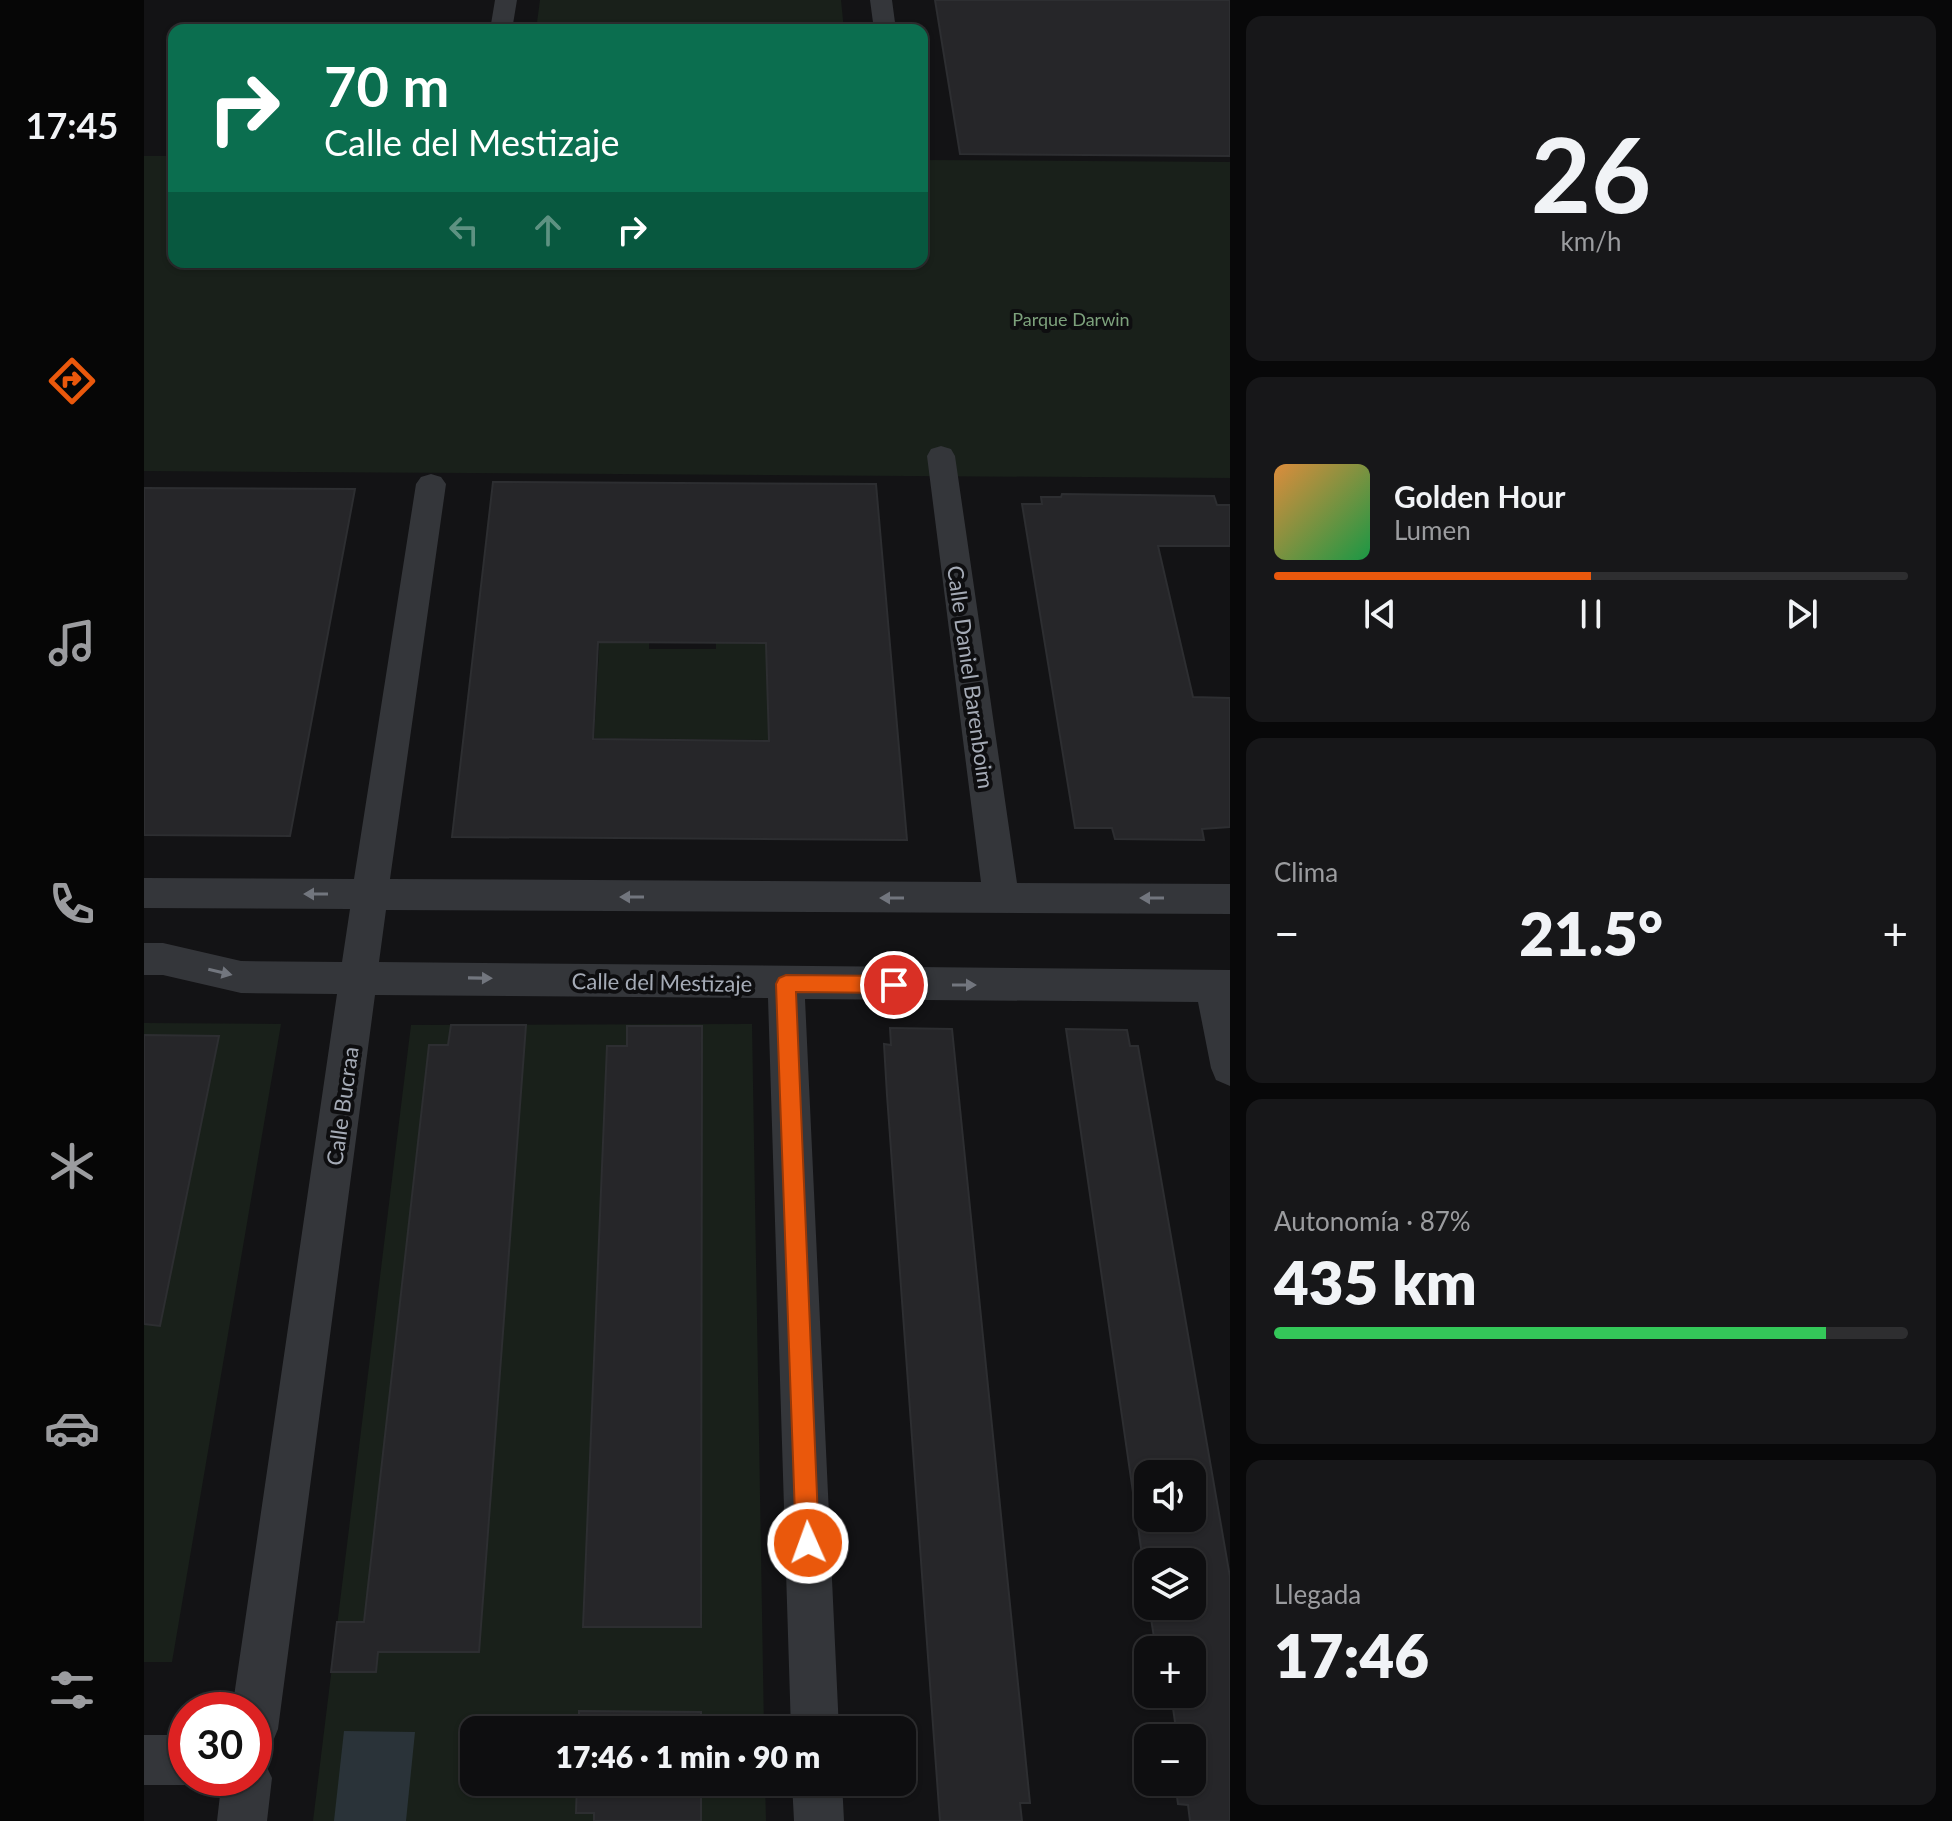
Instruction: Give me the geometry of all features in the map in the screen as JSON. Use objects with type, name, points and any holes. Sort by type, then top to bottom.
[{"type":"street","points":[[502,24],[506,0]]},
{"type":"street","points":[[881,0],[884,24]]},
{"type":"street","name":"Calle Daniel Barenboim","points":[[941,456],[1001,897]]},
{"type":"street","name":"Calle Bucraa","points":[[259,1692],[370,894],[431,484]]},
{"type":"street","points":[[144,893],[1230,899]]},
{"type":"street","name":"Calle del Mestizaje","points":[[144,959],[163,959],[241,977],[1222,986]]},
{"type":"street","points":[[786,984],[814,1716]]},
{"type":"street","points":[[1222,986],[1230,1068]]},
{"type":"street","points":[[144,1760],[168,1760]]},
{"type":"street","points":[[242,1821],[245,1796]]},
{"type":"street","points":[[818,1796],[819,1821]]},
{"type":"green space","points":[[540,0],[841,0],[843,24],[537,24]]},
{"type":"green space","name":"Parque Darwin","points":[[144,156],[168,156],[168,268],[928,268],[928,160],[1230,162],[1230,478],[144,471]]},
{"type":"green space","points":[[601,615],[649,615],[649,649],[716,649],[716,615],[765,616],[769,740],[594,738]]},
{"type":"green space","points":[[144,1023],[281,1024],[172,1662],[144,1662]]},
{"type":"green space","points":[[752,1024],[764,1716],[460,1716],[460,1796],[765,1796],[766,1821],[313,1821],[411,1025]]},
{"type":"shaded area","points":[[344,1731],[415,1732],[406,1821],[334,1821]]},
{"type":"building","points":[[935,0],[1230,0],[1230,156],[960,154]]},
{"type":"building","points":[[493,482],[876,484],[907,840],[452,837]],"holes":[[[598,642],[766,643],[769,741],[593,739]]]},
{"type":"building","points":[[144,488],[355,489],[290,836],[144,835]]},
{"type":"building","points":[[1062,494],[1214,496],[1217,505],[1230,505],[1230,546],[1158,546],[1193,697],[1230,698],[1230,827],[1202,829],[1204,840],[1115,839],[1112,828],[1075,828],[1022,504],[1042,504],[1041,497],[1061,497]]},
{"type":"building","points":[[451,1025],[526,1025],[479,1652],[378,1652],[376,1672],[331,1672],[337,1622],[364,1622],[429,1045],[448,1045]]},
{"type":"building","points":[[627,1026],[702,1026],[701,1627],[583,1627],[607,1046],[627,1046]]},
{"type":"building","points":[[890,1028],[952,1029],[1030,1803],[1020,1803],[1022,1821],[940,1821],[887,1095],[884,1044],[891,1045]]},
{"type":"building","points":[[1066,1029],[1127,1030],[1130,1046],[1138,1046],[1230,1577],[1230,1821],[1190,1821],[1188,1805],[1178,1804],[1177,1796],[1206,1796],[1206,1724],[1175,1724],[1173,1708],[1206,1708],[1206,1636],[1154,1636],[1151,1620],[1206,1620],[1206,1548],[1141,1548],[1139,1532],[1206,1532],[1206,1460],[1134,1460],[1134,1499]]},
{"type":"building","points":[[144,1035],[219,1036],[160,1326],[144,1324]]},
{"type":"building","points":[[579,1711],[701,1712],[701,1716],[579,1716]]},
{"type":"building","points":[[577,1796],[701,1796],[701,1821],[594,1821],[594,1813],[576,1813]]},
{"type":"route","points":[[808,1543],[786,984],[894,985]]}]
